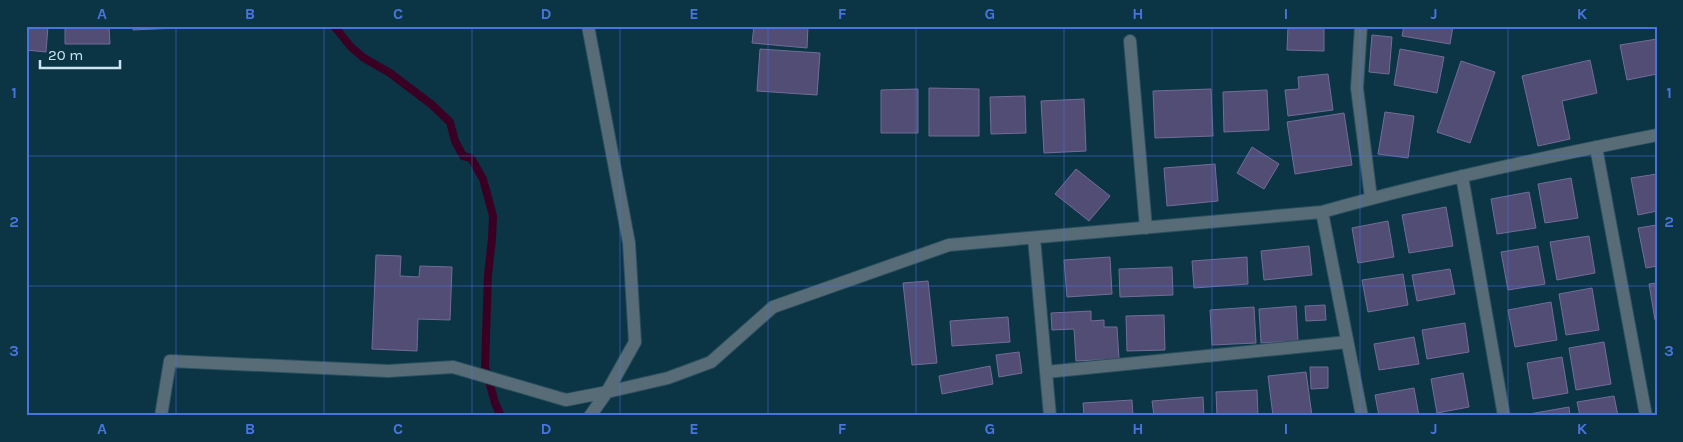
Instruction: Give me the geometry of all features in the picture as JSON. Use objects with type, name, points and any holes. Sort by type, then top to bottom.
[{"type":"street","points":[[588,26],[629,243],[635,342],[607,392],[590,416]]},
{"type":"street","points":[[1361,26],[1357,88],[1371,198]]},
{"type":"street","points":[[1130,41],[1146,228]]},
{"type":"street","points":[[161,416],[170,361],[388,371],[453,367],[566,400],[668,378],[710,362],[773,307],[949,245],[1322,212],[1462,176],[1657,135]]},
{"type":"street","points":[[1596,147],[1646,416]]},
{"type":"street","points":[[1462,176],[1504,416]]},
{"type":"street","points":[[1322,212],[1362,416]]},
{"type":"street","points":[[1034,238],[1050,416]]},
{"type":"street","points":[[1046,372],[1347,342]]},
{"type":"building","points":[[26,26],[48,26],[46,52],[26,50]]},
{"type":"building","points":[[65,26],[109,26],[110,44],[65,44]]},
{"type":"building","points":[[133,26],[176,26],[177,28],[133,30]]},
{"type":"building","points":[[754,26],[808,26],[807,48],[752,43]]},
{"type":"building","points":[[1288,26],[1324,26],[1324,51],[1287,50]]},
{"type":"building","points":[[1404,26],[1453,26],[1450,44],[1402,36]]},
{"type":"building","points":[[1372,35],[1392,37],[1389,74],[1369,72]]},
{"type":"building","points":[[1657,39],[1657,74],[1627,80],[1620,45]]},
{"type":"building","points":[[760,49],[820,53],[817,95],[757,91]]},
{"type":"building","points":[[1400,49],[1444,57],[1437,93],[1394,85]]},
{"type":"building","points":[[1590,60],[1597,93],[1562,101],[1570,139],[1538,146],[1522,76]]},
{"type":"building","points":[[1461,61],[1495,72],[1470,143],[1437,132]]},
{"type":"building","points":[[1328,74],[1333,110],[1288,116],[1285,90],[1299,89],[1298,77]]},
{"type":"building","points":[[929,88],[979,89],[979,136],[929,136]]},
{"type":"building","points":[[918,89],[918,133],[881,133],[881,90]]},
{"type":"building","points":[[1211,89],[1213,136],[1155,138],[1153,91]]},
{"type":"building","points":[[1267,90],[1269,130],[1224,132],[1223,92]]},
{"type":"building","points":[[1025,96],[1026,133],[991,134],[990,97]]},
{"type":"building","points":[[1084,99],[1086,151],[1044,153],[1041,101]]},
{"type":"building","points":[[1385,112],[1414,116],[1408,158],[1378,154]]},
{"type":"building","points":[[1344,113],[1352,165],[1295,174],[1287,122]]},
{"type":"building","points":[[1252,147],[1279,164],[1264,189],[1237,173]]},
{"type":"building","points":[[1215,164],[1218,201],[1167,206],[1164,168]]},
{"type":"building","points":[[1076,169],[1110,196],[1089,221],[1055,194]]},
{"type":"building","points":[[1657,174],[1657,211],[1638,215],[1631,178]]},
{"type":"building","points":[[1571,178],[1578,218],[1545,223],[1538,184]]},
{"type":"building","points":[[1529,192],[1536,228],[1497,234],[1491,199]]},
{"type":"building","points":[[1446,207],[1453,246],[1409,253],[1402,215]]},
{"type":"building","points":[[1388,221],[1394,257],[1358,263],[1352,228]]},
{"type":"building","points":[[1657,225],[1657,266],[1646,268],[1638,228]]},
{"type":"building","points":[[1589,236],[1595,273],[1557,280],[1550,242]]},
{"type":"building","points":[[1309,246],[1312,275],[1264,280],[1261,251]]},
{"type":"building","points":[[1538,246],[1545,284],[1508,290],[1501,252]]},
{"type":"building","points":[[376,255],[401,256],[400,276],[419,277],[420,266],[452,267],[450,320],[418,319],[417,351],[372,349]]},
{"type":"building","points":[[1110,257],[1112,294],[1067,297],[1064,260]]},
{"type":"building","points":[[1247,257],[1248,284],[1194,288],[1192,261]]},
{"type":"building","points":[[1172,267],[1173,295],[1120,297],[1119,269]]},
{"type":"building","points":[[1450,269],[1455,294],[1417,301],[1412,275]]},
{"type":"building","points":[[1403,274],[1408,305],[1368,312],[1362,280]]},
{"type":"building","points":[[928,281],[937,363],[912,365],[903,283]]},
{"type":"building","points":[[1657,283],[1657,320],[1655,320],[1649,284]]},
{"type":"building","points":[[1592,288],[1599,330],[1566,335],[1559,294]]},
{"type":"building","points":[[1551,302],[1557,340],[1515,347],[1508,310]]},
{"type":"building","points":[[1325,305],[1326,320],[1306,321],[1305,306]]},
{"type":"building","points":[[1296,306],[1298,341],[1261,343],[1259,309]]},
{"type":"building","points":[[1254,307],[1256,343],[1212,345],[1210,310]]},
{"type":"building","points":[[1091,311],[1091,321],[1104,320],[1104,327],[1117,327],[1119,359],[1076,361],[1074,329],[1052,330],[1051,313]]},
{"type":"building","points":[[1164,315],[1165,350],[1127,351],[1126,316]]},
{"type":"building","points":[[1008,317],[1010,342],[952,346],[950,321]]},
{"type":"building","points":[[1465,323],[1469,352],[1427,359],[1422,330]]},
{"type":"building","points":[[1414,337],[1419,364],[1379,370],[1374,344]]},
{"type":"building","points":[[1604,342],[1611,384],[1576,390],[1569,348]]},
{"type":"building","points":[[1019,352],[1022,373],[999,377],[996,355]]},
{"type":"building","points":[[1562,357],[1568,393],[1533,399],[1527,363]]},
{"type":"building","points":[[990,366],[993,384],[942,394],[939,376]]},
{"type":"building","points":[[1310,367],[1328,367],[1328,388],[1311,389]]},
{"type":"building","points":[[1306,372],[1312,416],[1273,416],[1268,376]]},
{"type":"building","points":[[1463,373],[1469,407],[1437,413],[1431,379]]},
{"type":"building","points":[[1414,388],[1419,416],[1379,416],[1375,395]]},
{"type":"building","points":[[1257,390],[1258,416],[1217,416],[1216,392]]},
{"type":"building","points":[[1614,396],[1618,416],[1580,416],[1577,402]]},
{"type":"building","points":[[1203,397],[1204,416],[1154,416],[1152,401]]},
{"type":"building","points":[[1132,400],[1133,416],[1084,416],[1083,403]]},
{"type":"building","points":[[1569,407],[1570,416],[1530,416],[1529,414]]},
{"type":"waterway","points":[[334,26],[351,47],[364,58],[390,73],[431,104],[450,122],[455,141],[463,156],[471,158],[483,179],[493,216],[488,275],[485,366],[495,403],[501,416]]}]
